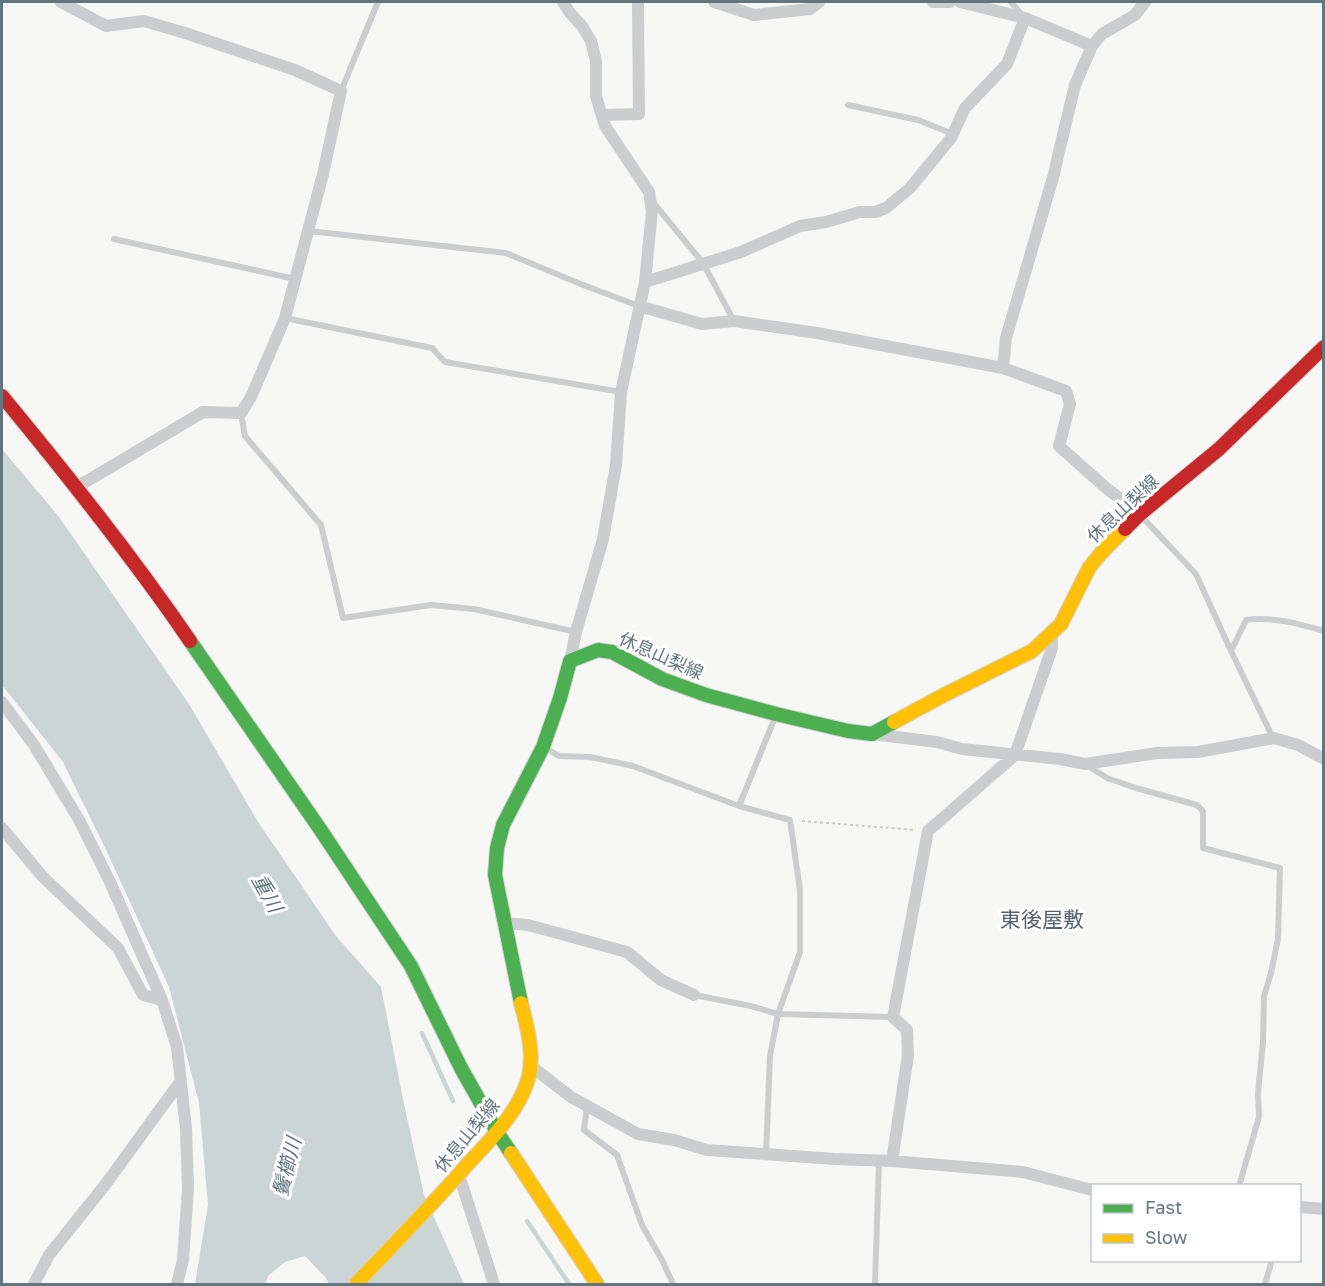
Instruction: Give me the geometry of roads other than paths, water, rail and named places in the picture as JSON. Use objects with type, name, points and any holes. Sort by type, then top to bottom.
[{"type":"main road","name":"休息山梨線","points":[[356,1284],[497,1132],[518,1102],[525,1086],[531,1066],[528,1033],[495,875],[496,848],[503,825],[543,747],[570,661],[598,650],[612,652],[662,679],[706,695],[848,731],[872,734],[1032,651],[1061,624],[1089,568],[1101,553],[1140,514],[1219,449],[1323,347]]},
{"type":"main road","points":[[2,396],[77,487],[160,597],[320,829],[411,966],[497,1132],[597,1284]]},
{"type":"street","points":[[62,2],[106,26],[144,21],[295,70],[341,91],[323,174],[285,318],[251,397],[241,413],[203,412],[77,487]]},
{"type":"street","points":[[563,2],[591,41],[596,61],[596,96],[605,126],[649,192],[652,211],[645,282],[621,392],[616,465],[603,539],[570,661]]},
{"type":"street","points":[[602,115],[639,114],[638,2]]},
{"type":"street","points":[[714,2],[754,15],[810,9],[819,2]]},
{"type":"street","points":[[933,2],[950,2]]},
{"type":"street","points":[[960,2],[1025,18],[1092,46]]},
{"type":"street","points":[[1003,368],[1006,338],[1054,174],[1075,86],[1092,46],[1102,34],[1135,15],[1145,2]]},
{"type":"street","points":[[645,282],[741,252],[800,226],[886,208],[910,188],[951,138],[965,108],[1007,64],[1025,18]]},
{"type":"street","points":[[639,306],[702,324],[734,321],[817,333],[1003,368],[1066,391],[1070,404],[1059,446],[1105,487],[1140,514]]},
{"type":"street","points":[[892,1161],[908,1055],[907,1030],[893,1017],[928,831],[1015,755],[1052,648],[1052,633]]},
{"type":"street","points":[[2,702],[34,745],[78,818],[110,882],[162,1000],[177,1047],[186,1128],[189,1189],[183,1260],[177,1284]]},
{"type":"street","points":[[872,734],[937,742],[962,749],[1060,759],[1085,764],[1157,753],[1198,752],[1274,738],[1299,745],[1323,759]]},
{"type":"street","points":[[2,828],[43,878],[118,948],[143,995],[162,1000]]},
{"type":"street","points":[[504,923],[528,925],[627,952],[661,980],[694,995]]},
{"type":"street","points":[[531,1066],[571,1097],[638,1134],[674,1140],[707,1150],[892,1161],[1023,1172],[1091,1190]]},
{"type":"street","points":[[34,1284],[49,1255],[105,1185],[180,1082]]},
{"type":"street","points":[[456,1178],[494,1284]]},
{"type":"street","points":[[1301,1207],[1323,1209]]},
{"type":"lane","points":[[341,91],[378,2]]},
{"type":"lane","points":[[1011,2],[1025,18]]},
{"type":"lane","points":[[848,105],[918,120],[953,134]]},
{"type":"lane","points":[[650,198],[703,263],[734,321]]},
{"type":"lane","points":[[308,230],[506,253],[639,306]]},
{"type":"lane","points":[[114,238],[295,279]]},
{"type":"lane","points":[[285,318],[432,348],[445,362],[621,392]]},
{"type":"lane","points":[[241,413],[245,436],[321,525],[343,618],[431,605],[474,609],[576,632]]},
{"type":"lane","points":[[1140,514],[1196,574],[1274,738]]},
{"type":"lane","points":[[1231,651],[1246,620],[1258,618],[1323,631]]},
{"type":"lane","points":[[739,806],[776,714]]},
{"type":"lane","points":[[543,747],[559,756],[590,757],[633,766],[739,806],[790,820],[800,890],[800,952],[778,1014],[770,1056],[766,1154]]},
{"type":"lane","points":[[1085,764],[1107,778],[1197,805],[1203,811],[1203,848],[1280,868],[1278,939],[1264,996],[1258,1094],[1259,1117],[1239,1184]]},
{"type":"lane","points":[[694,995],[751,1006],[778,1014],[893,1017]]},
{"type":"lane","points":[[587,1106],[584,1130],[617,1155],[642,1225],[673,1284]]},
{"type":"lane","points":[[875,1284],[879,1161]]},
{"type":"lane","points":[[1264,1284],[1271,1262]]},
{"type":"water","points":[[2,449],[59,517],[189,704],[258,822],[336,936],[381,987],[424,1195],[464,1284],[329,1284],[305,1256],[285,1262],[268,1276],[265,1284],[195,1284],[208,1205],[199,1103],[169,987],[63,762],[2,685]]},
{"type":"waterway","points":[[422,1033],[453,1101]]},
{"type":"waterway","points":[[527,1221],[569,1284]]},
{"type":"district","name":"東後屋敷","points":[[1042,920]]},
{"type":"water label","name":"重川","points":[[267,893]]},
{"type":"water label","name":"鬢櫛川","points":[[287,1167]]}]
